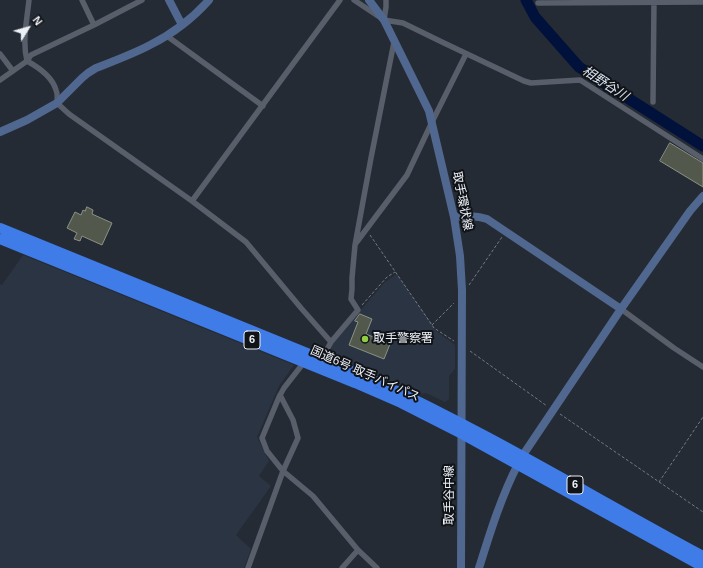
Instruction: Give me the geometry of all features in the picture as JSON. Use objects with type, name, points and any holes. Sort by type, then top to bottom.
[{"type":"highway","name":"国道6号 取手バイパス","points":[[0,228],[307,358],[355,383],[520,460],[622,512],[703,556]]},
{"type":"highway","name":"国道6号 取手バイパス","points":[[0,239],[307,358],[322,359],[378,382],[436,409],[703,567]]},
{"type":"street","points":[[29,0],[24,41],[27,61],[38,67],[53,82],[57,90],[57,103],[69,114],[192,201],[246,242],[331,342]]},
{"type":"street","points":[[82,0],[94,25]]},
{"type":"street","points":[[0,80],[27,61],[31,55],[94,25],[132,2],[142,0]]},
{"type":"street","points":[[169,0],[182,25]]},
{"type":"street","points":[[0,132],[27,120],[57,103],[88,73],[96,68],[150,45],[167,36],[182,25],[209,0]]},
{"type":"street","points":[[192,201],[340,0]]},
{"type":"street","points":[[354,0],[384,20],[403,23],[524,81],[531,83],[580,80],[703,159]]},
{"type":"street","name":"取手環状線","points":[[369,0],[384,20],[429,111],[454,217],[460,256],[462,296],[462,423]]},
{"type":"street","points":[[384,20],[386,0]]},
{"type":"street","points":[[653,102],[654,1]]},
{"type":"street","points":[[538,3],[654,1],[703,2]]},
{"type":"street","points":[[167,36],[263,106]]},
{"type":"street","points":[[322,359],[331,342],[358,310],[351,299],[355,245],[394,41]]},
{"type":"street","points":[[0,54],[13,71]]},
{"type":"street","points":[[355,245],[407,175],[466,54]]},
{"type":"street","points":[[479,568],[497,512],[520,460],[621,309],[690,211],[703,196]]},
{"type":"street","points":[[454,217],[479,216],[487,219],[621,309],[674,348],[703,367]]},
{"type":"street","points":[[307,358],[280,395],[262,438],[266,451],[283,471],[313,496],[358,550],[377,568]]},
{"type":"street","points":[[248,568],[283,471],[298,438],[293,420],[280,395]]},
{"type":"street","name":"取手谷中線","points":[[461,568],[462,423]]},
{"type":"street","points":[[342,568],[358,550]]},
{"type":"path","points":[[366,230],[396,271],[434,328],[463,346],[553,410],[703,512]]},
{"type":"path","points":[[432,325],[462,296],[505,232]]},
{"type":"path","points":[[358,310],[387,277],[396,271]]},
{"type":"path","points":[[659,482],[703,417]]},
{"type":"shaded area","points":[[23,255],[294,365],[279,386],[257,437],[269,461],[259,476],[271,486],[236,535],[251,549],[244,568],[0,568],[0,284],[2,285]]},
{"type":"shaded area","points":[[397,274],[435,330],[455,345],[455,369],[449,376],[449,399],[445,402],[426,393],[421,394],[410,388],[408,390],[327,355],[335,340],[385,282]]},
{"type":"building","points":[[670,143],[703,163],[703,187],[660,161]]},
{"type":"building","points":[[87,207],[93,210],[92,214],[112,223],[102,245],[82,236],[80,241],[74,239],[77,233],[67,228],[75,212],[81,215],[83,210],[85,211]]},
{"type":"building","name":"取手警察署","points":[[360,314],[372,319],[366,334],[390,344],[384,359],[349,345],[358,322],[355,321]]},
{"type":"waterway","name":"相野谷川","points":[[526,0],[535,17],[579,67],[703,146]]},
{"type":"place","name":"取手警察署","points":[[365,339]]}]
